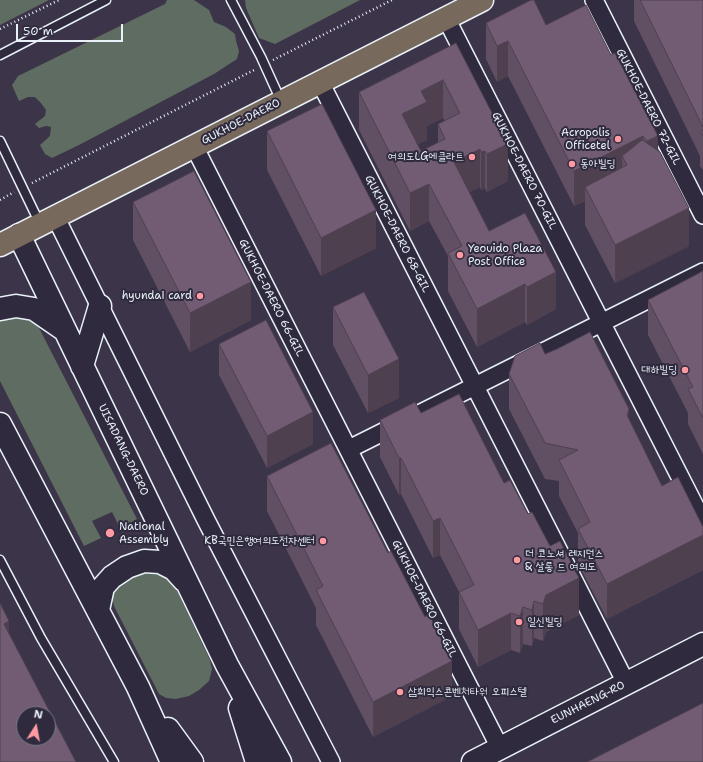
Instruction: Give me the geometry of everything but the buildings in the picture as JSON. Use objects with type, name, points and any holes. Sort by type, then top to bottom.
[{"type":"main road","name":"GUKHOE-DAERO","points":[[9,240],[482,0]]},
{"type":"main road","name":"UISADANG-DAERO","points":[[9,240],[65,331],[227,665],[280,762]]},
{"type":"main road","points":[[0,309],[16,306],[34,309],[65,331]]},
{"type":"main road","points":[[82,366],[100,306]]},
{"type":"main road","points":[[0,424],[138,687],[172,762]]},
{"type":"main road","points":[[98,610],[103,587],[112,577],[127,567],[144,561],[160,562],[174,569],[187,584]]},
{"type":"main road","name":"EUNHAENG-RO","points":[[473,762],[703,644]]},
{"type":"main road","name":"UISADANG-DAERO","points":[[227,665],[256,762]]},
{"type":"main road","points":[[138,687],[192,762]]},
{"type":"street","name":"GUKHOE-DAERO 72-GIL","points":[[594,0],[703,214]]},
{"type":"street","name":"GUKHOE-DAERO 70-GIL","points":[[446,18],[703,522]]},
{"type":"street","name":"GUKHOE-DAERO 68-GIL","points":[[320,82],[626,683]]},
{"type":"street","name":"GUKHOE-DAERO 66-GIL","points":[[194,146],[500,748]]},
{"type":"street","points":[[48,220],[100,306],[203,513],[331,762]]},
{"type":"street","points":[[348,449],[703,272]]},
{"type":"lane","points":[[231,0],[282,102]]},
{"type":"lane","points":[[0,54],[102,1]]},
{"type":"lane","points":[[0,140],[22,188],[48,220]]},
{"type":"lane","points":[[0,560],[41,638],[114,762]]},
{"type":"path","points":[[0,29],[59,0]]},
{"type":"path","points":[[0,200],[392,0]]},
{"type":"green space","points":[[0,0],[49,0],[0,25]]},
{"type":"green space","points":[[167,0],[194,0],[209,10],[214,22],[226,27],[235,34],[239,51],[237,59],[214,74],[79,145],[52,158],[45,154],[40,145],[50,136],[51,127],[46,126],[39,128],[35,124],[45,116],[46,110],[35,97],[28,97],[19,101],[12,85],[18,76],[165,4]]},
{"type":"green space","points":[[245,0],[360,0],[275,44],[259,38],[246,8]]},
{"type":"green space","points":[[4,316],[28,317],[37,324],[137,519],[120,528],[112,512],[92,521],[101,538],[84,546],[0,381],[0,318]]},
{"type":"green space","points":[[138,570],[162,570],[174,584],[210,660],[212,669],[209,681],[189,696],[176,699],[166,698],[159,694],[114,606],[111,592]]},
{"type":"place","name":"Acropolis Officetel","points":[[618,139]]},
{"type":"place","name":"여의도LG에클라트","points":[[472,157]]},
{"type":"place","name":"동아빌딩","points":[[572,164]]},
{"type":"place","name":"Yeouido Plaza Post Office","points":[[460,255]]},
{"type":"place","name":"hyundai card","points":[[200,296]]},
{"type":"place","name":"대하빌딩","points":[[685,370]]},
{"type":"place","name":"National Assembly","points":[[110,533]]},
{"type":"place","name":"KB국민은행여의도전자센터","points":[[323,541]]},
{"type":"place","name":"더 코노셔 레지던스 & 살롱 드 여의도","points":[[517,560]]},
{"type":"place","name":"일신빌딩","points":[[519,622]]},
{"type":"place","name":"삼희익스콘벤처타워 오피스텔","points":[[400,692]]}]
